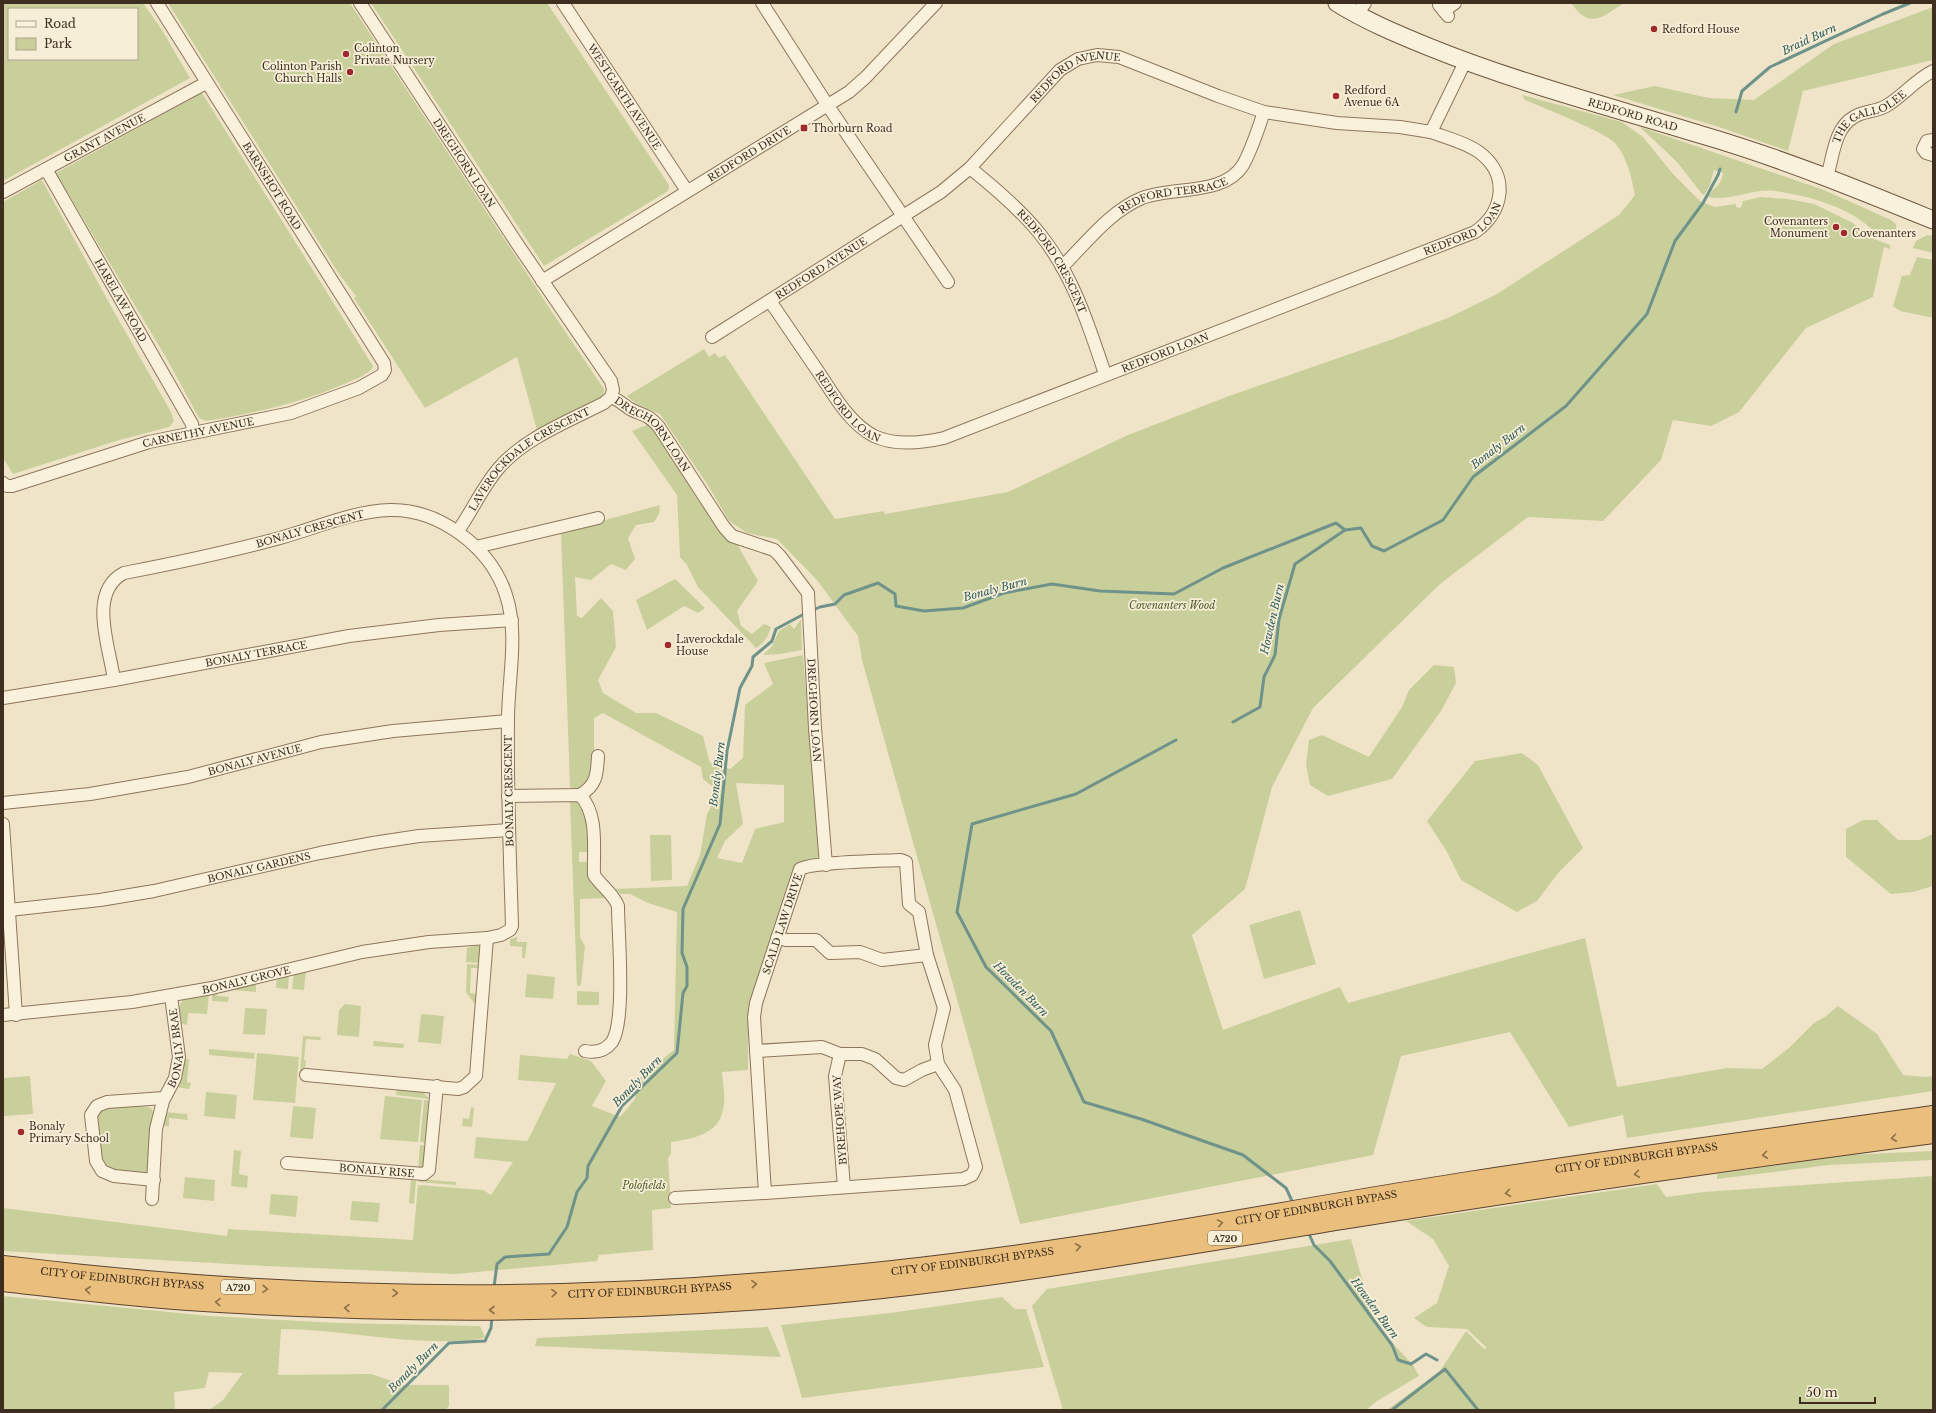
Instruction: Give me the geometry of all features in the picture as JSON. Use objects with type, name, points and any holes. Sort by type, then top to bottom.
[{"type":"highway","name":"CITY OF EDINBURGH BYPASS","points":[[3,1281],[183,1300],[336,1308],[515,1302],[654,1290],[755,1284],[957,1263],[1086,1246],[1470,1182],[1932,1129]]},
{"type":"highway","name":"CITY OF EDINBURGH BYPASS","points":[[3,1266],[185,1284],[338,1292],[472,1303]]},
{"type":"main road","name":"REDFORD ROAD","points":[[1337,3],[1361,9],[1465,62],[1575,98],[1704,135],[1827,178],[1933,220]]},
{"type":"street","name":"BARNSHOT ROAD","points":[[156,3],[384,363],[385,370]]},
{"type":"street","name":"DREGHORN LOAN","points":[[360,3],[542,281],[611,381],[613,390],[611,397],[621,401],[631,409],[651,418],[659,426],[724,527],[732,536],[744,541],[765,546],[780,556],[808,593],[810,599],[809,624],[815,728],[826,865]]},
{"type":"street","name":"WESTGARTH AVENUE","points":[[563,3],[687,191]]},
{"type":"street","points":[[762,3],[828,106],[948,282]]},
{"type":"street","name":"REDFORD DRIVE","points":[[542,281],[849,92],[866,77],[936,3]]},
{"type":"street","points":[[1443,10],[1455,3]]},
{"type":"street","name":"REDFORD AVENUE","points":[[712,337],[904,217],[941,192],[970,168],[1060,70],[1078,59],[1097,55],[1119,57],[1218,96],[1264,112],[1337,123],[1400,127],[1431,132]]},
{"type":"street","points":[[1431,132],[1465,62]]},
{"type":"street","name":"THE GALLOLEE","points":[[1827,178],[1838,134],[1844,124],[1854,116],[1884,107],[1898,98],[1922,76],[1933,70]]},
{"type":"street","name":"GRANT AVENUE","points":[[3,192],[206,82]]},
{"type":"street","name":"REDFORD TERRACE","points":[[1062,267],[1116,212],[1156,193],[1214,186],[1230,179],[1242,166],[1264,112]]},
{"type":"street","name":"REDFORD LOAN","points":[[770,301],[844,410],[864,429],[875,436],[887,440],[916,443],[944,438],[1105,374],[1465,236],[1485,225],[1492,217],[1499,199],[1498,180],[1493,166],[1479,152],[1470,147],[1431,132]]},
{"type":"street","points":[[1933,140],[1927,141],[1923,148],[1926,153],[1933,155]]},
{"type":"street","name":"REDFORD CRESCENT","points":[[970,168],[1022,214],[1041,235],[1062,267],[1080,303],[1105,374]]},
{"type":"street","name":"HARELAW ROAD","points":[[46,169],[192,424],[194,432]]},
{"type":"street","name":"CARNETHY AVENUE","points":[[5,485],[121,450],[194,432],[291,413],[359,388],[382,375],[385,370]]},
{"type":"street","name":"LAVEROCKDALE CRESCENT","points":[[458,531],[484,486],[499,468],[517,452],[541,436],[604,403],[611,397]]},
{"type":"street","name":"BONALY CRESCENT","points":[[114,680],[102,604],[108,587],[118,576],[124,573],[248,547],[365,513],[392,510],[417,514],[441,522],[458,531],[476,547],[494,571],[506,594],[512,620],[508,721],[508,796],[512,926],[506,933],[487,938]]},
{"type":"street","points":[[476,547],[585,517],[598,518]]},
{"type":"street","name":"BONALY TERRACE","points":[[3,698],[114,680],[349,636],[439,625],[512,620]]},
{"type":"street","name":"BONALY AVENUE","points":[[3,803],[75,796],[188,777],[335,740],[393,731],[508,721]]},
{"type":"street","points":[[508,796],[580,795],[589,790],[594,782],[598,756]]},
{"type":"street","points":[[580,795],[588,803],[592,813],[594,875],[599,884],[614,897],[618,906],[620,983],[618,1025],[612,1041],[605,1049],[600,1051],[585,1051]]},
{"type":"street","points":[[3,824],[16,1015]]},
{"type":"street","name":"BONALY GARDENS","points":[[9,910],[92,901],[154,891],[320,853],[373,843],[419,836],[510,830]]},
{"type":"street","name":"SCALD LAW DRIVE","points":[[675,1198],[765,1193],[963,1179],[972,1175],[976,1167],[975,1158],[955,1090],[938,1064],[935,1045],[944,1008],[927,955],[919,912],[909,904],[906,862],[901,860],[803,867],[800,869],[756,1003],[754,1017],[765,1193]]},
{"type":"street","points":[[306,1075],[458,1089],[470,1082],[476,1076],[487,938]]},
{"type":"street","name":"BONALY GROVE","points":[[3,1015],[16,1015],[118,1004],[171,996],[212,988],[362,952],[429,942],[487,938]]},
{"type":"street","points":[[778,938],[786,940],[816,940],[830,953],[860,952],[882,960],[927,955]]},
{"type":"street","name":"BONALY BRAE","points":[[152,1199],[156,1129],[164,1098],[175,1078],[179,1057],[171,996]]},
{"type":"street","points":[[756,1051],[822,1047],[840,1054],[862,1054],[875,1059],[896,1078],[904,1080],[922,1070],[938,1064]]},
{"type":"street","name":"BYREHOPE WAY","points":[[840,1054],[835,1076],[844,1187]]},
{"type":"street","name":"BONALY RISE","points":[[287,1164],[424,1174],[429,1170],[437,1086]]},
{"type":"street","name":"BONALY BRAE","points":[[154,1180],[114,1176],[102,1171],[96,1162],[92,1115],[97,1106],[107,1102],[164,1098]]},
{"type":"green space","points":[[3,3],[143,3],[162,30],[190,78],[3,181]]},
{"type":"green space","points":[[168,3],[350,3],[604,389],[603,397],[537,430],[517,357],[425,408],[354,298],[356,296],[339,274]]},
{"type":"green space","points":[[371,3],[547,3],[669,185],[668,191],[544,266]]},
{"type":"green space","points":[[1571,3],[1624,3],[1603,16],[1590,19],[1578,11]]},
{"type":"green space","points":[[1933,7],[1933,60],[1803,91],[1788,151],[1719,127],[1613,95],[1655,86],[1709,98],[1754,100],[1834,44]]},
{"type":"green space","points":[[202,93],[373,366],[370,371],[361,377],[298,401],[206,421],[199,418],[168,361],[56,173]]},
{"type":"green space","name":"Covenanters Wood","points":[[1522,95],[1622,122],[1643,137],[1673,174],[1700,201],[1715,207],[1736,204],[1736,207],[1741,208],[1743,201],[1761,197],[1788,199],[1814,204],[1853,223],[1869,237],[1890,245],[1890,249],[1884,247],[1873,297],[1806,328],[1739,412],[1711,426],[1673,420],[1661,460],[1603,521],[1528,517],[1440,584],[1313,708],[1272,787],[1245,889],[1192,935],[1223,1030],[1340,987],[1348,1003],[1585,938],[1617,1087],[1727,1068],[1762,1069],[1789,1048],[1814,1023],[1825,1017],[1838,1006],[1877,1034],[1903,1075],[1926,1077],[1933,1076],[1933,1091],[1627,1138],[1623,1115],[1569,1127],[1510,1032],[1401,1056],[1373,1155],[1020,1224],[862,660],[858,636],[817,580],[777,539],[747,533],[729,521],[709,487],[660,414],[636,404],[627,396],[704,349],[709,357],[715,353],[719,358],[725,355],[835,519],[884,511],[885,514],[1008,492],[1128,435],[1229,396],[1393,339],[1450,317],[1497,294],[1619,215],[1635,195],[1626,162],[1616,144],[1601,133],[1525,100]]},
{"type":"green space","points":[[1640,127],[1824,190],[1891,220],[1896,224],[1896,230],[1893,238],[1876,232],[1859,219],[1837,207],[1796,195],[1775,191],[1758,191],[1725,198],[1708,197],[1712,190],[1719,184],[1723,173],[1714,170],[1710,185],[1704,195],[1702,194],[1677,162]]},
{"type":"green space","points":[[42,180],[171,412],[174,421],[169,427],[116,441],[13,474],[3,458],[3,202]]},
{"type":"green space","points":[[1927,235],[1933,236],[1933,253],[1913,248],[1916,241]]},
{"type":"green space","points":[[1917,257],[1933,260],[1933,318],[1900,311],[1893,306],[1902,276],[1910,275]]},
{"type":"green space","points":[[649,424],[659,437],[698,500],[737,544],[758,581],[737,611],[741,626],[752,634],[764,624],[771,627],[766,639],[756,648],[698,587],[687,565],[680,557],[677,495],[632,431]]},
{"type":"green space","name":"Polofields","points":[[660,505],[659,514],[654,522],[636,525],[628,538],[635,559],[626,570],[611,564],[591,580],[575,577],[577,616],[582,618],[601,598],[613,611],[616,647],[598,680],[603,693],[636,713],[656,713],[703,736],[710,763],[730,769],[743,758],[745,705],[773,684],[764,663],[803,655],[819,855],[813,862],[799,862],[793,868],[748,1008],[748,1070],[722,1072],[724,1105],[716,1125],[703,1134],[671,1142],[671,1154],[668,1158],[671,1208],[652,1210],[653,1250],[599,1255],[597,1261],[455,1274],[265,1266],[3,1251],[3,1208],[227,1236],[228,1229],[413,1240],[418,1185],[483,1190],[491,1195],[513,1162],[474,1158],[476,1137],[527,1141],[529,1138],[556,1083],[518,1080],[520,1055],[567,1059],[570,1054],[591,1061],[606,1081],[592,1106],[620,1117],[635,1099],[637,1080],[674,1050],[677,912],[648,903],[630,894],[621,894],[614,889],[687,886],[700,855],[707,814],[719,792],[703,779],[701,767],[603,713],[594,718],[594,753],[590,782],[577,790],[570,787],[561,532]],"holes":[[[736,783],[784,785],[784,822],[755,829],[742,863],[717,858],[725,841],[743,824]]]},
{"type":"green space","points":[[675,579],[705,608],[698,613],[684,606],[647,630],[636,600]]},
{"type":"green space","points":[[801,619],[802,650],[763,655],[772,646],[779,631],[790,624],[794,629]]},
{"type":"green space","points":[[1434,665],[1454,667],[1456,683],[1441,711],[1392,779],[1328,796],[1310,785],[1306,765],[1309,740],[1322,735],[1369,757],[1402,707],[1409,690]]},
{"type":"green space","points":[[1522,753],[1538,765],[1583,848],[1559,872],[1537,901],[1517,912],[1461,880],[1447,852],[1427,821],[1475,761]]},
{"type":"green space","points":[[578,799],[587,817],[588,852],[579,852],[579,862],[589,862],[590,879],[605,898],[580,899],[580,937],[585,946],[581,985],[577,986],[570,802]]},
{"type":"green space","points":[[1863,820],[1877,820],[1898,840],[1920,840],[1933,834],[1933,886],[1913,892],[1891,894],[1846,857],[1846,829]]},
{"type":"green space","points":[[650,835],[671,835],[672,880],[651,881]]},
{"type":"green space","points":[[1300,910],[1316,964],[1264,979],[1249,925]]},
{"type":"green space","points":[[517,937],[517,942],[527,942],[525,958],[522,958],[522,947],[510,946],[510,939]]},
{"type":"green space","points":[[478,945],[481,947],[480,963],[466,962],[467,948]]},
{"type":"green space","points":[[467,964],[479,965],[479,968],[471,968],[470,993],[477,994],[473,1047],[471,1047],[475,1004],[466,992]]},
{"type":"green space","points":[[306,969],[304,990],[292,989],[294,972]]},
{"type":"green space","points":[[289,974],[288,989],[276,988],[277,976]]},
{"type":"green space","points":[[527,974],[555,977],[553,999],[525,997]]},
{"type":"green space","points":[[256,984],[256,992],[233,990],[233,987]]},
{"type":"green space","points":[[217,991],[217,996],[229,997],[228,1002],[212,1001],[212,994]]},
{"type":"green space","points":[[577,991],[599,992],[599,1005],[577,1005]]},
{"type":"green space","points":[[209,994],[207,1014],[188,1013],[187,1025],[179,1023],[179,1007],[183,999]]},
{"type":"green space","points":[[345,1004],[361,1006],[359,1037],[337,1035],[339,1010]]},
{"type":"green space","points":[[245,1008],[267,1009],[265,1035],[243,1034]]},
{"type":"green space","points":[[421,1014],[444,1016],[441,1044],[418,1042]]},
{"type":"green space","points":[[303,1036],[321,1037],[320,1040],[306,1039],[304,1060],[306,1061],[305,1070],[302,1070],[302,1074],[300,1074]]},
{"type":"green space","points":[[374,1041],[404,1044],[403,1048],[373,1046]]},
{"type":"green space","points":[[209,1049],[255,1053],[254,1059],[209,1055]]},
{"type":"green space","points":[[257,1053],[299,1057],[295,1103],[253,1100]]},
{"type":"green space","points":[[181,1059],[189,1059],[187,1082],[191,1083],[189,1089],[175,1087]]},
{"type":"green space","points":[[30,1076],[33,1114],[3,1116],[3,1078]]},
{"type":"green space","points":[[397,1088],[420,1090],[430,1099],[396,1095]]},
{"type":"green space","points":[[206,1092],[237,1095],[235,1119],[204,1116]]},
{"type":"green space","points":[[385,1096],[422,1100],[418,1142],[380,1139]]},
{"type":"green space","points":[[424,1100],[431,1101],[428,1143],[420,1142]]},
{"type":"green space","points":[[110,1106],[144,1106],[151,1108],[154,1115],[150,1172],[115,1172],[101,1164],[95,1114]]},
{"type":"green space","points":[[293,1106],[316,1108],[313,1139],[290,1137]]},
{"type":"green space","points":[[471,1107],[474,1108],[472,1127],[462,1126],[463,1118],[469,1119]]},
{"type":"green space","points":[[164,1112],[187,1114],[188,1120],[169,1118],[169,1127],[163,1125]]},
{"type":"green space","points":[[420,1145],[428,1146],[425,1167],[418,1171]]},
{"type":"green space","points":[[234,1150],[241,1151],[239,1174],[248,1176],[247,1188],[231,1186]]},
{"type":"green space","points":[[1933,1151],[1933,1160],[1829,1165],[1717,1179],[1717,1174],[1846,1155]]},
{"type":"green space","points":[[1933,1176],[1933,1410],[1387,1410],[1440,1371],[1466,1331],[1484,1349],[1487,1348],[1467,1329],[1427,1327],[1414,1318],[1437,1303],[1449,1266],[1433,1239],[1406,1221],[1657,1184],[1666,1197],[1704,1192]]},
{"type":"green space","points":[[185,1177],[215,1180],[214,1201],[183,1198]]},
{"type":"green space","points":[[419,1179],[456,1182],[456,1185],[467,1186],[419,1182]]},
{"type":"green space","points":[[411,1180],[416,1181],[414,1204],[409,1203]]},
{"type":"green space","points":[[271,1194],[298,1196],[296,1217],[269,1214]]},
{"type":"green space","points":[[352,1201],[380,1203],[378,1222],[350,1220]]},
{"type":"green space","points":[[1351,1239],[1374,1323],[1413,1365],[1419,1376],[1377,1401],[1366,1410],[1063,1410],[1032,1306],[1047,1289]]},
{"type":"green space","points":[[3,1296],[210,1316],[339,1323],[480,1326],[485,1337],[465,1341],[424,1341],[322,1331],[281,1329],[278,1375],[371,1374],[404,1385],[449,1385],[449,1406],[445,1410],[209,1410],[223,1400],[243,1373],[209,1372],[205,1388],[174,1392],[175,1410],[3,1410]]},
{"type":"green space","points":[[1002,1297],[1015,1309],[1026,1309],[1044,1367],[802,1398],[781,1325],[890,1313]]},
{"type":"green space","points":[[768,1327],[781,1357],[535,1346],[537,1338]]},
{"type":"waterway","name":"Braid Burn","points":[[1736,112],[1742,91],[1770,67],[1883,14],[1910,3]]},
{"type":"waterway","name":"Bonaly Burn","points":[[811,611],[820,607],[835,604],[844,595],[878,583],[895,594],[896,606],[924,611],[963,608],[1004,593],[1052,584],[1100,591],[1174,594],[1223,568],[1336,523],[1345,530],[1361,528],[1372,546],[1384,551],[1443,520],[1473,477],[1566,406],[1647,314],[1675,241],[1703,203],[1720,169]]},
{"type":"waterway","name":"Howden Burn","points":[[1233,722],[1260,707],[1264,677],[1275,655],[1279,619],[1295,564],[1345,530]]},
{"type":"waterway","name":"Bonaly Burn","points":[[494,1287],[497,1264],[505,1257],[549,1254],[567,1227],[577,1192],[587,1178],[588,1166],[622,1106],[677,1053],[683,993],[687,986],[687,967],[682,953],[683,909],[720,824],[727,751],[740,688],[752,666],[753,657],[772,641],[776,629],[806,613]]},
{"type":"waterway","name":"Howden Burn","points":[[1176,740],[1076,794],[972,824],[957,912],[986,967],[1051,1031],[1084,1102],[1141,1119],[1243,1155],[1286,1188],[1292,1201]]},
{"type":"waterway","name":"Howden Burn","points":[[1309,1234],[1314,1245],[1330,1261],[1392,1345],[1398,1360],[1411,1364],[1426,1354],[1437,1360]]},
{"type":"waterway","name":"Bonaly Burn","points":[[382,1410],[449,1343],[485,1341],[491,1328],[492,1317]]},
{"type":"waterway","points":[[1392,1410],[1445,1369],[1478,1410]]},
{"type":"place","name":"Redford House","points":[[1654,29]]},
{"type":"place","name":"Colinton Private Nursery","points":[[346,54]]},
{"type":"place","name":"Colinton Parish Church Halls","points":[[350,72]]},
{"type":"place","name":"Redford Avenue 6A","points":[[1336,96]]},
{"type":"place","name":"Thorburn Road","points":[[804,128]]},
{"type":"place","name":"Covenanters Monument","points":[[1836,227]]},
{"type":"place","name":"Covenanters","points":[[1844,233]]},
{"type":"place","name":"Laverockdale House","points":[[668,645]]},
{"type":"place","name":"Bonaly Primary School","points":[[21,1132]]}]
